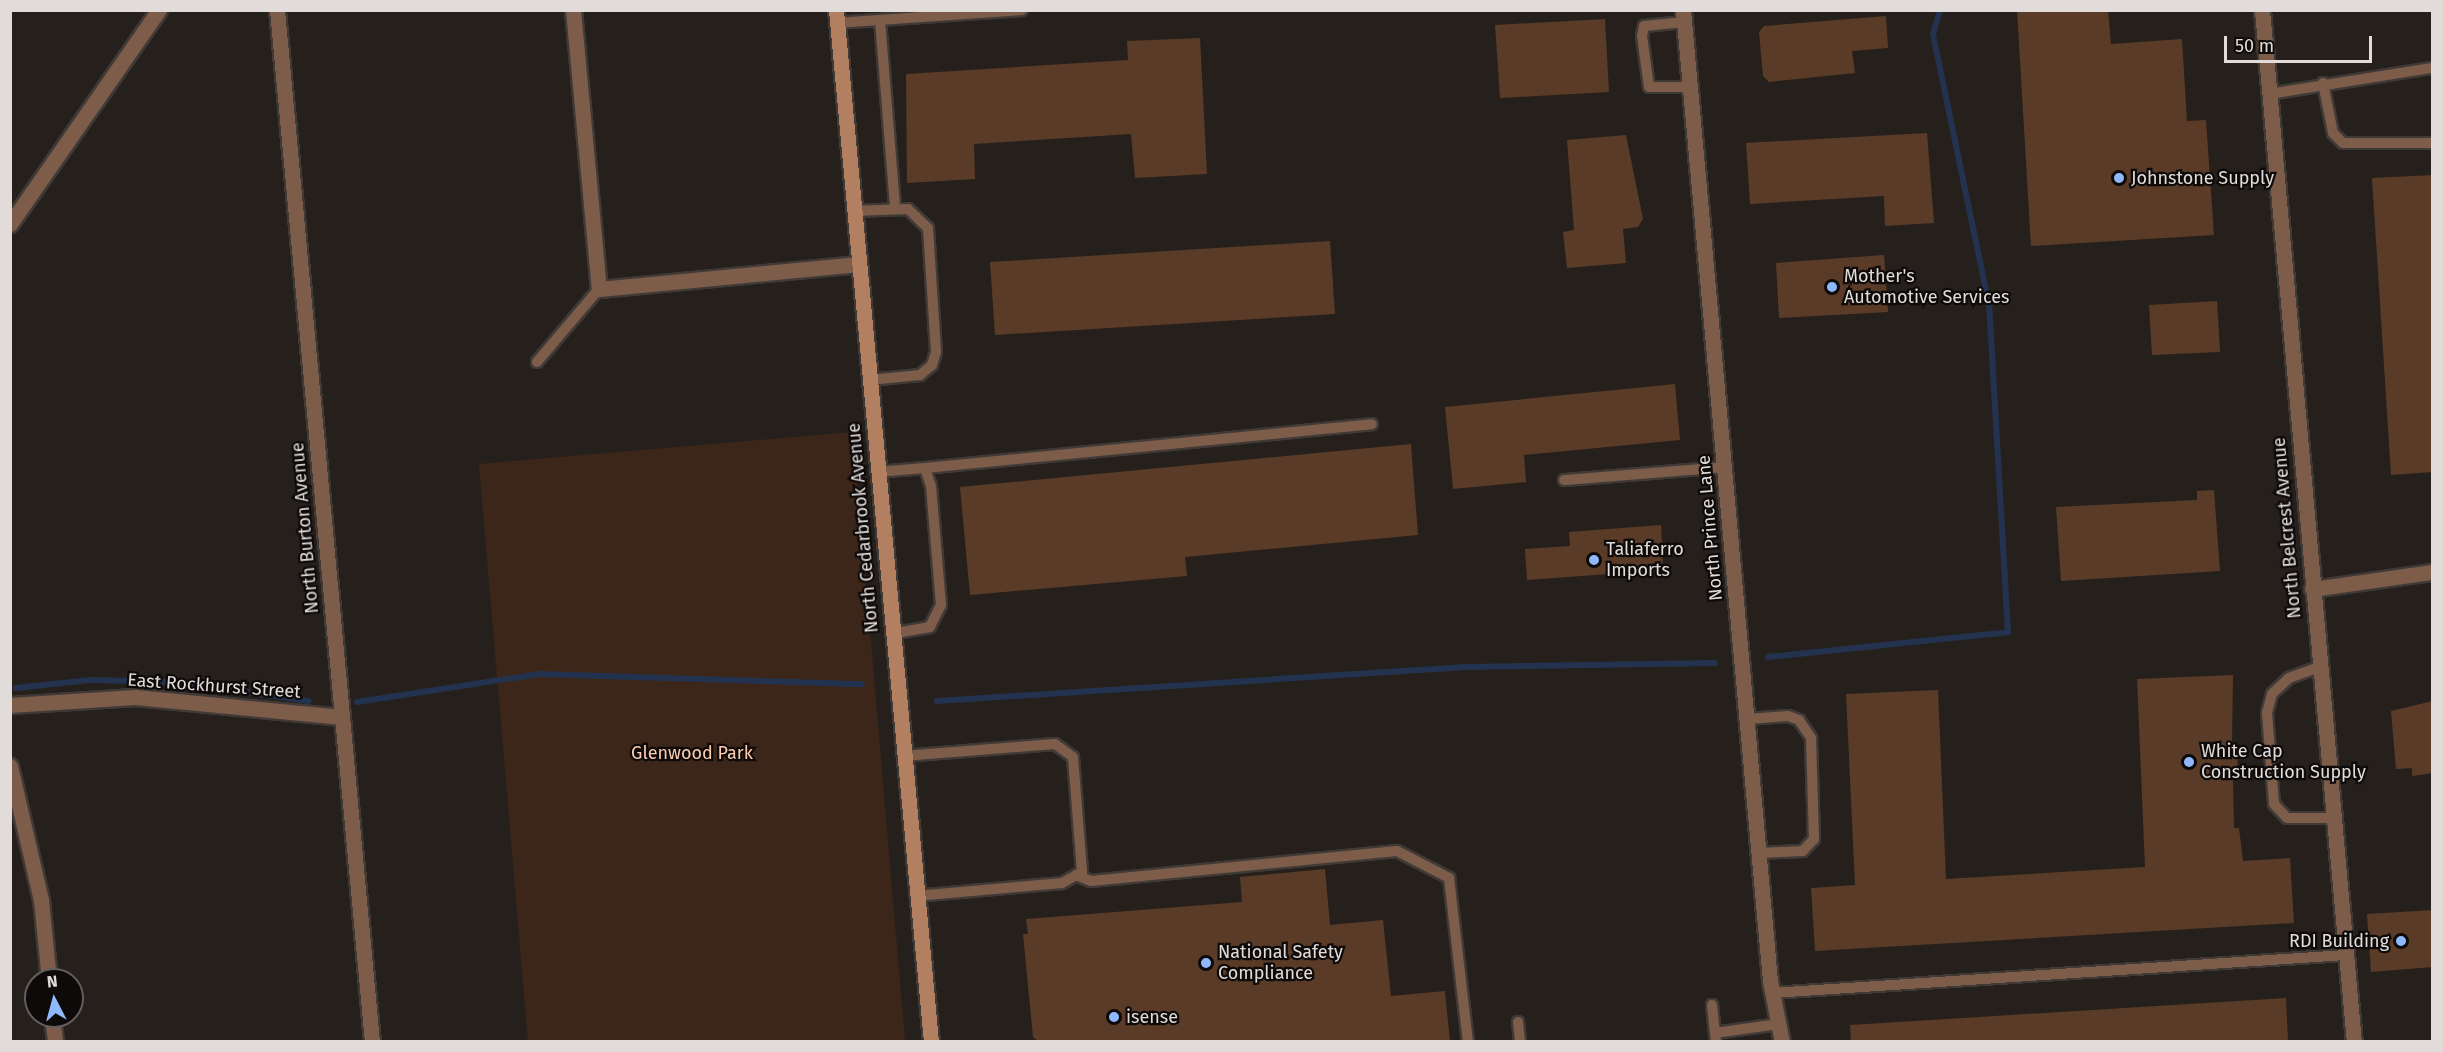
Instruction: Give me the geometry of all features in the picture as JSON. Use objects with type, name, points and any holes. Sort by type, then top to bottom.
[{"type":"street","points":[[10,224],[159,10]]},
{"type":"street","name":"North Burton Avenue","points":[[277,10],[372,1041]]},
{"type":"street","points":[[573,10],[599,289],[859,264]]},
{"type":"street","name":"North Belcrest Avenue","points":[[2262,10],[2354,1041]]},
{"type":"street","name":"North Prince Lane","points":[[1684,16],[1772,993],[1782,1041]]},
{"type":"street","name":"North Cedarbrook Avenue","points":[[836,17],[931,1041]]},
{"type":"street","points":[[2312,589],[2433,572]]},
{"type":"street","name":"East Rockhurst Street","points":[[10,705],[135,698],[342,717]]},
{"type":"street","points":[[10,766],[40,900],[48,968]]},
{"type":"lane","points":[[836,17],[880,20],[1022,10]]},
{"type":"lane","points":[[1684,16],[1644,26],[1642,36],[1649,87],[1690,87]]},
{"type":"lane","points":[[880,20],[896,206]]},
{"type":"lane","points":[[2269,94],[2323,83],[2433,68]]},
{"type":"lane","points":[[2323,83],[2333,133],[2343,143],[2433,143]]},
{"type":"lane","points":[[854,211],[896,206],[920,216],[928,228],[936,352],[920,375],[869,380]]},
{"type":"lane","points":[[537,362],[599,289]]},
{"type":"lane","points":[[877,472],[1372,424]]},
{"type":"lane","points":[[1564,480],[1724,467]]},
{"type":"lane","points":[[892,634],[930,627],[941,605],[932,486],[925,468]]},
{"type":"lane","points":[[2319,667],[2289,678],[2272,693],[2267,712],[2274,804],[2287,818],[2333,818]]},
{"type":"lane","points":[[1747,719],[1788,716],[1799,720],[1811,738],[1815,839],[1803,851],[1759,853]]},
{"type":"lane","points":[[903,756],[1055,744],[1073,757],[1082,872],[1062,883],[916,896]]},
{"type":"lane","points":[[1076,875],[1091,881],[1397,851],[1449,878],[1468,1041]]},
{"type":"lane","points":[[1772,993],[2346,955]]},
{"type":"lane","points":[[1712,1005],[1715,1037],[1778,1024]]},
{"type":"lane","points":[[1518,1022],[1520,1041]]},
{"type":"green space","name":"Glenwood Park","points":[[853,432],[905,1041],[528,1041],[479,464]]},
{"type":"building","name":"Johnstone Supply","points":[[2017,10],[2108,10],[2111,44],[2182,39],[2187,121],[2206,120],[2214,235],[2031,246]]},
{"type":"building","points":[[1886,16],[1888,48],[1852,51],[1855,73],[1769,82],[1763,76],[1759,32],[1764,26]]},
{"type":"building","points":[[1605,19],[1609,92],[1500,98],[1495,25]]},
{"type":"building","points":[[1200,38],[1207,174],[1135,178],[1131,134],[974,144],[975,179],[907,183],[906,74],[1128,60],[1127,41]]},
{"type":"building","points":[[1927,133],[1934,223],[1885,226],[1884,196],[1750,204],[1746,143]]},
{"type":"building","points":[[1626,135],[1643,219],[1638,227],[1623,229],[1626,263],[1567,268],[1563,232],[1574,230],[1567,140]]},
{"type":"building","points":[[2433,175],[2433,472],[2391,475],[2372,178]]},
{"type":"building","points":[[1330,241],[1335,314],[995,335],[990,262]]},
{"type":"building","name":"Mother's Automotive Services","points":[[1884,255],[1888,312],[1779,318],[1776,263]]},
{"type":"building","points":[[2217,301],[2220,352],[2152,355],[2149,305]]},
{"type":"building","points":[[1675,384],[1680,440],[1524,455],[1526,482],[1453,489],[1445,407]]},
{"type":"building","points":[[1411,444],[1418,535],[1185,557],[1187,576],[970,595],[960,487]]},
{"type":"building","points":[[2214,490],[2220,571],[2061,581],[2056,507],[2197,500],[2197,491]]},
{"type":"building","name":"Taliaferro Imports","points":[[1661,525],[1663,570],[1527,580],[1525,549],[1570,546],[1569,532]]},
{"type":"building","points":[[2233,675],[2232,744],[2237,744],[2238,780],[2233,780],[2234,828],[2239,828],[2243,861],[2290,858],[2294,923],[1815,951],[1811,888],[1855,885],[1846,694],[1938,690],[1946,879],[2145,867],[2137,679]]},
{"type":"building","points":[[2433,701],[2433,773],[2412,776],[2412,768],[2396,769],[2391,711]]},
{"type":"building","name":"National Safety Compliance","points":[[1325,869],[1330,925],[1383,920],[1391,996],[1445,991],[1450,1041],[1038,1041],[1033,1037],[1023,934],[1028,934],[1026,919],[1242,902],[1240,877]]},
{"type":"building","name":"RDI Building","points":[[2433,910],[2433,967],[2371,972],[2367,914]]},
{"type":"building","points":[[2286,998],[2288,1041],[1851,1041],[1850,1025]]},
{"type":"waterway","points":[[1768,657],[2008,632],[1989,305],[1933,34],[1940,10]]},
{"type":"waterway","points":[[937,701],[1466,667],[1715,663]]},
{"type":"waterway","points":[[357,702],[539,674],[862,684]]},
{"type":"waterway","points":[[16,688],[90,680],[174,682],[309,701]]},
{"type":"place","name":"Johnstone Supply","points":[[2119,178]]},
{"type":"place","name":"Mother's Automotive Services","points":[[1832,287]]},
{"type":"place","name":"Taliaferro Imports","points":[[1594,560]]},
{"type":"place","name":"White Cap Construction Supply","points":[[2189,762]]},
{"type":"place","name":"RDI Building","points":[[2401,941]]},
{"type":"place","name":"National Safety Compliance","points":[[1206,963]]},
{"type":"place","name":"isense","points":[[1114,1017]]}]
